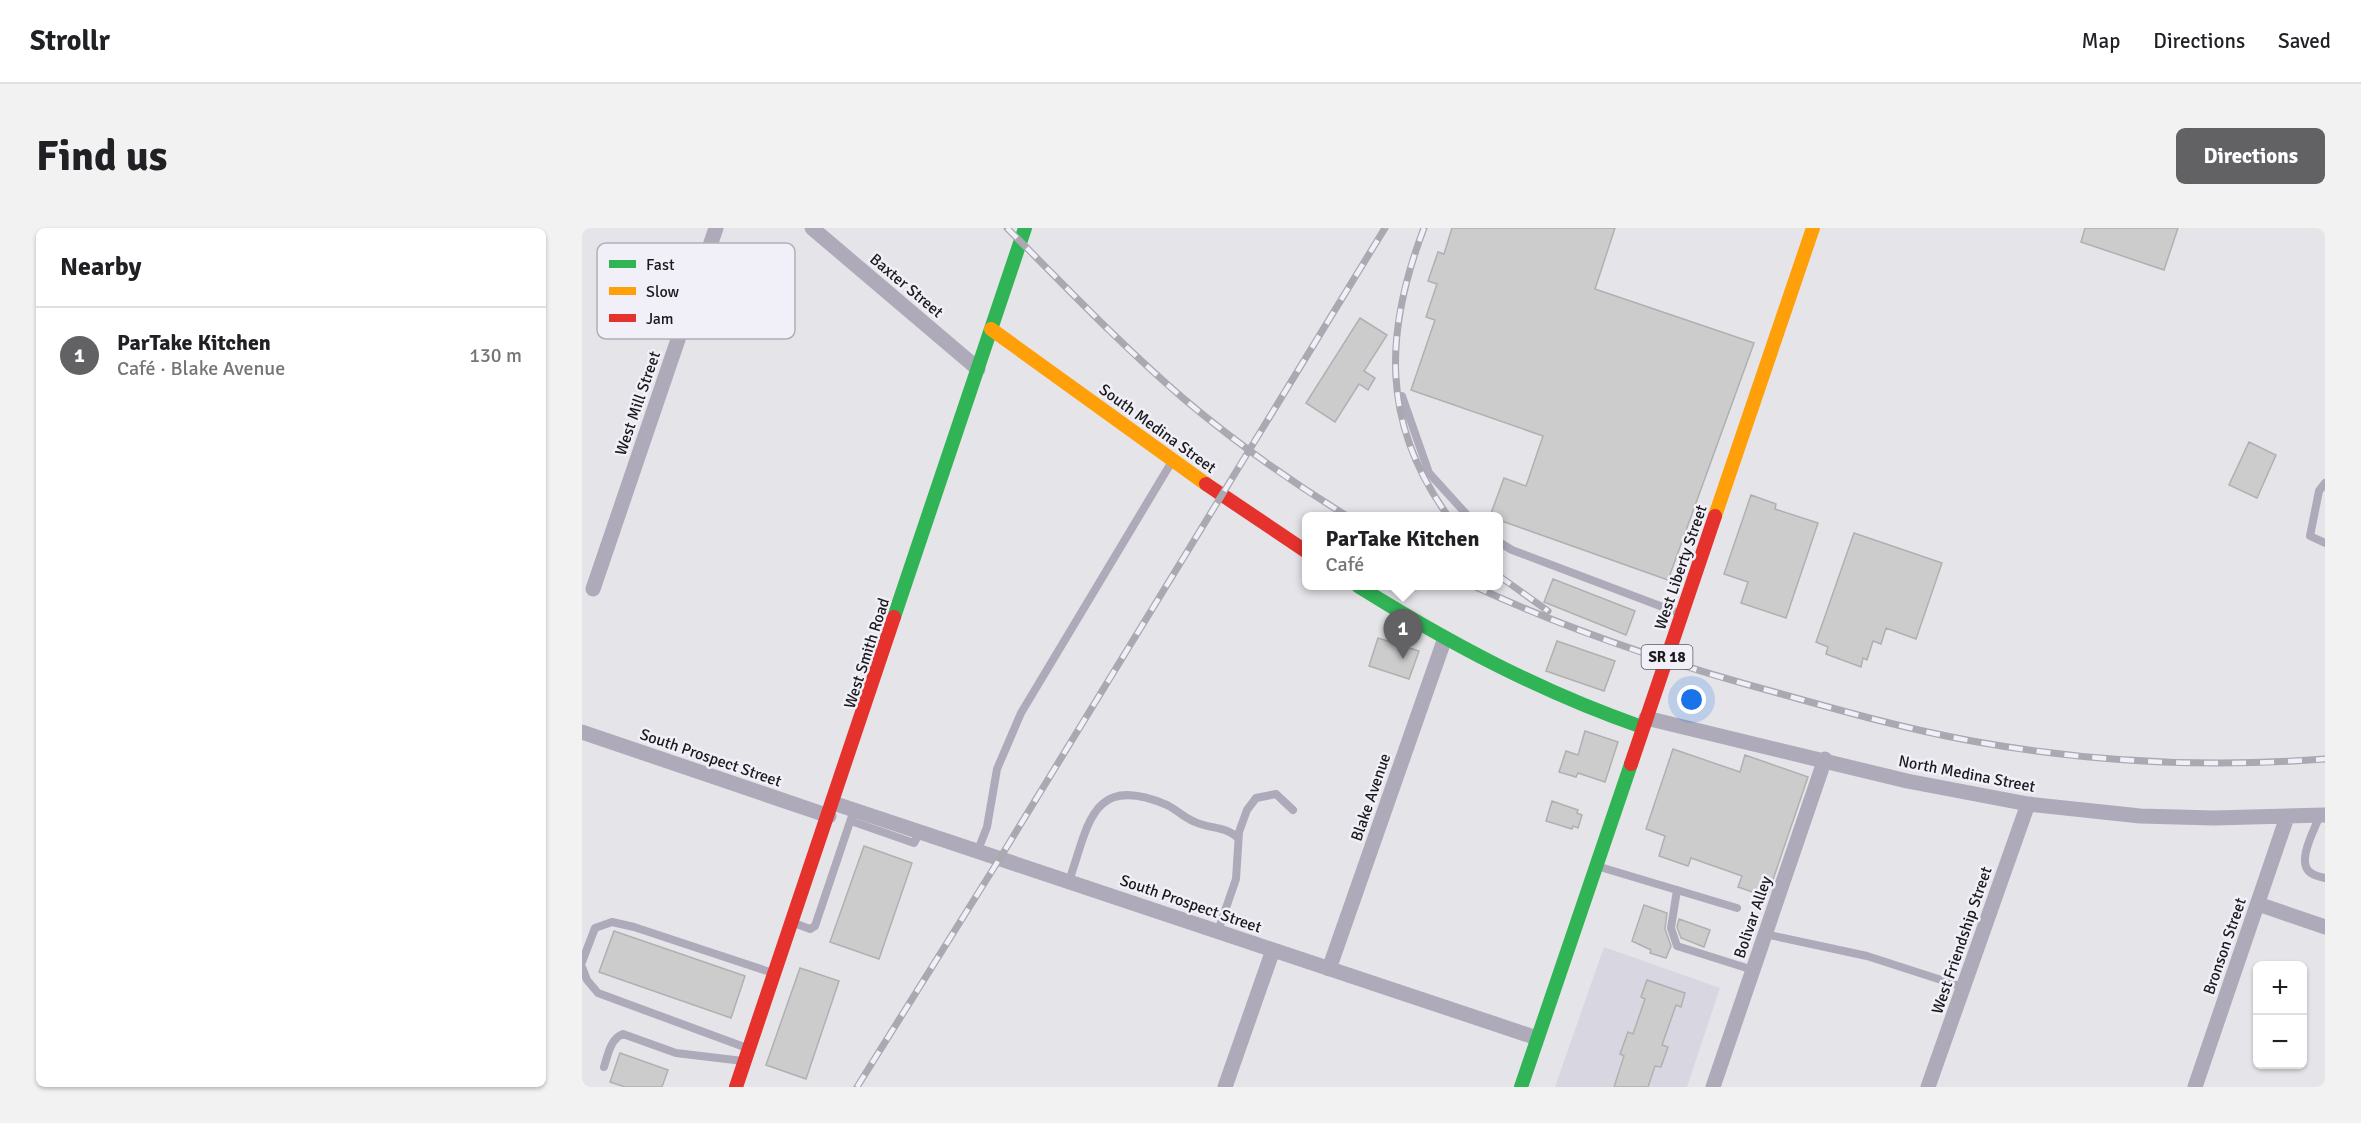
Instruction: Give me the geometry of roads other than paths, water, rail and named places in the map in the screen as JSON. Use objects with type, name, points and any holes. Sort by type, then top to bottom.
[{"type":"main road","name":"West Smith Road","points":[[736,1087],[1025,228]]},
{"type":"main road","name":"West Liberty Street","points":[[1521,1087],[1813,228]]},
{"type":"main road","name":"South Medina Street","points":[[991,329],[1172,460],[1302,549]]},
{"type":"main road","points":[[1366,590],[1445,638],[1582,707],[1644,722]]},
{"type":"street","name":"West Mill Street","points":[[711,243],[716,228]]},
{"type":"street","name":"Baxter Street","points":[[812,228],[978,369]]},
{"type":"street","name":"West Mill Street","points":[[593,589],[678,339]]},
{"type":"street","name":"Blake Avenue","points":[[1329,969],[1445,638]]},
{"type":"street","name":"North Medina Street","points":[[1644,722],[1825,759],[1907,781],[2028,804],[2140,816],[2288,817],[2322,815]]},
{"type":"street","name":"South Prospect Street","points":[[582,732],[853,816],[920,831],[1537,1038]]},
{"type":"street","name":"Bolivar Alley","points":[[1713,1087],[1825,759]]},
{"type":"street","name":"West Friendship Street","points":[[1928,1087],[2028,804]]},
{"type":"street","name":"Bronson Street","points":[[2195,1087],[2288,817]]},
{"type":"street","points":[[2258,904],[2325,927]]},
{"type":"street","points":[[1225,1087],[1273,950]]},
{"type":"lane","points":[[1402,396],[1429,473],[1464,512]]},
{"type":"lane","points":[[978,850],[987,827],[997,769],[1021,712],[1172,460]]},
{"type":"lane","points":[[2325,483],[2319,491],[2310,536],[2325,543]]},
{"type":"lane","points":[[1503,544],[1512,550],[1682,614]]},
{"type":"lane","points":[[1218,931],[1236,879],[1238,838],[1247,810],[1256,798],[1276,794],[1293,810]]},
{"type":"lane","points":[[1069,881],[1093,811],[1105,800],[1117,795],[1139,796],[1169,806],[1195,823],[1232,832],[1238,838]]},
{"type":"lane","points":[[2322,815],[2305,857],[2305,867],[2311,873],[2325,878]]},
{"type":"lane","points":[[792,923],[810,929],[815,926],[853,816]]},
{"type":"lane","points":[[1596,866],[1737,908]]},
{"type":"lane","points":[[1677,890],[1671,927],[1677,946],[1753,970]]},
{"type":"lane","points":[[582,962],[595,928],[612,922],[634,927],[775,974]]},
{"type":"lane","points":[[1765,934],[1867,956],[1963,987]]},
{"type":"lane","points":[[582,968],[586,980],[598,993],[747,1055]]},
{"type":"lane","points":[[604,1067],[616,1037],[623,1034],[676,1053],[747,1055]]},
{"type":"railway","points":[[1007,228],[1116,337],[1184,399],[1263,460],[1341,512]]},
{"type":"railway","points":[[857,1087],[1000,858],[1385,228]]},
{"type":"railway","points":[[1424,228],[1401,304],[1396,341],[1396,376],[1400,412],[1410,447],[1426,481],[1445,512]]},
{"type":"railway","points":[[1503,579],[1548,611]]},
{"type":"railway","points":[[1483,590],[1586,633],[1662,659],[1850,713],[1947,736],[2060,754],[2148,761],[2237,763],[2325,759]]},
{"type":"place","name":"ParTake Kitchen","points":[[1403,659]]}]
